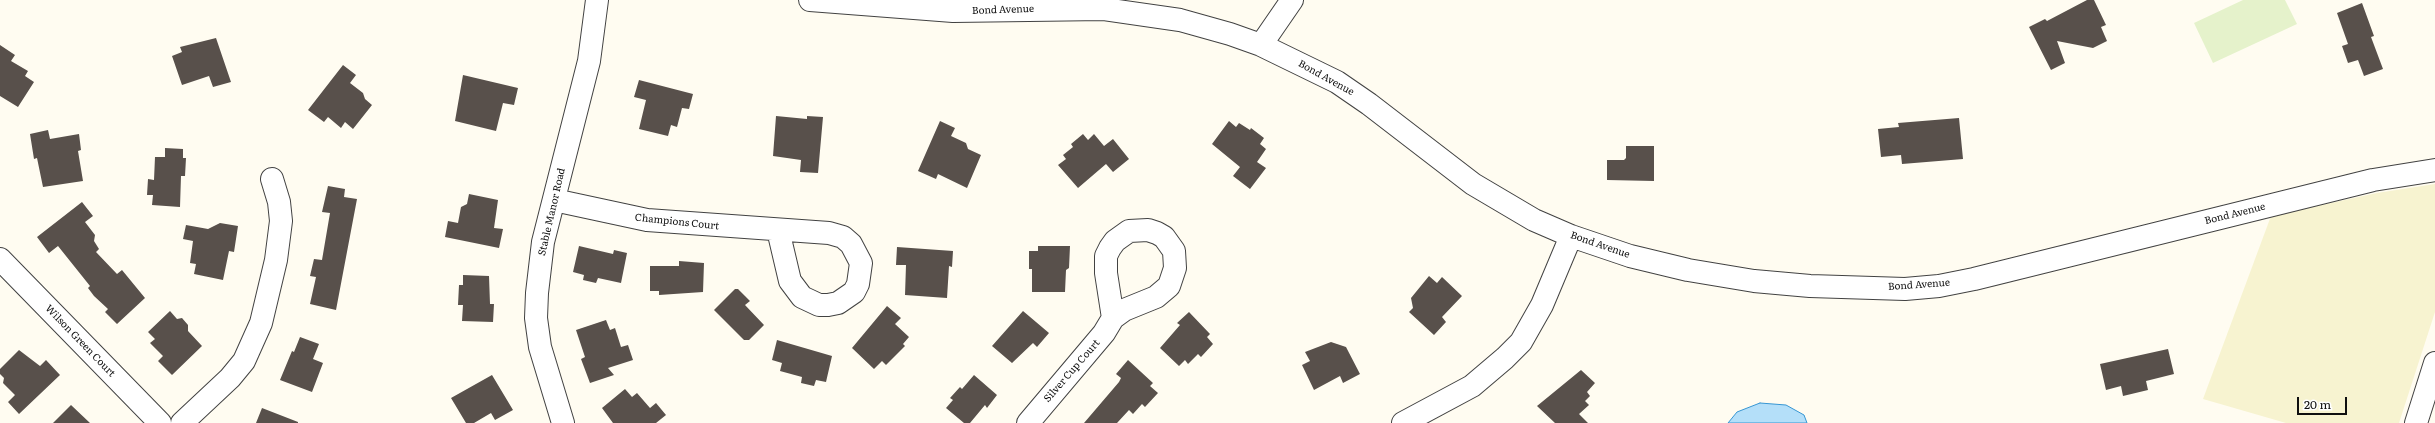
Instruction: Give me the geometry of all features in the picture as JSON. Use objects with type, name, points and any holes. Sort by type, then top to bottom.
[{"type":"street","name":"Stable Manor Road","points":[[563,423],[545,370],[536,318],[539,266],[589,61],[597,0]]},
{"type":"street","name":"Bond Avenue","points":[[810,0],[953,11],[1104,9],[1180,20],[1260,45],[1337,82],[1369,104],[1472,184],[1534,220],[1571,236],[1630,256],[1688,270],[1754,281],[1810,286],[1912,288],[1974,279],[2373,180],[2435,170]]},
{"type":"street","points":[[1260,45],[1292,0]]},
{"type":"street","points":[[182,423],[230,378],[244,361],[261,323],[276,260],[281,221],[279,202],[272,179]]},
{"type":"street","name":"Champions Court","points":[[554,200],[647,220],[778,230]]},
{"type":"street","points":[[1403,423],[1472,386],[1505,358],[1520,342],[1542,305],[1571,236]]},
{"type":"street","name":"Wilson Green Court","points":[[0,259],[160,423]]},
{"type":"street","name":"Silver Cup Court","points":[[1028,423],[1104,333],[1113,318]]},
{"type":"street","points":[[2416,423],[2435,363]]},
{"type":"shaded area","points":[[2435,184],[2435,312],[2399,423],[2286,423],[2203,399],[2271,216],[2377,193]]},
{"type":"green space","points":[[2243,0],[2285,0],[2297,24],[2213,63],[2194,23]]},
{"type":"water","points":[[1760,403],[1786,405],[1804,415],[1807,423],[1728,423],[1737,412]]},
{"type":"building","points":[[2087,0],[2094,0],[2106,25],[2101,27],[2107,41],[2093,48],[2057,41],[2065,63],[2051,70],[2029,27],[2045,19],[2047,21]]},
{"type":"building","points":[[2362,3],[2374,36],[2371,37],[2383,69],[2364,76],[2358,60],[2348,63],[2342,46],[2348,44],[2337,13]]},
{"type":"building","points":[[216,38],[231,82],[213,87],[209,76],[182,85],[172,56],[182,52],[180,47]]},
{"type":"building","points":[[0,45],[15,55],[11,61],[28,71],[25,76],[34,82],[18,107],[0,96]]},
{"type":"building","points":[[343,65],[356,75],[350,83],[363,93],[365,99],[372,105],[353,129],[345,122],[341,128],[328,117],[324,122],[308,110]]},
{"type":"building","points":[[463,75],[518,88],[514,105],[503,103],[496,131],[455,121]]},
{"type":"building","points":[[639,80],[693,94],[689,109],[682,108],[677,127],[671,125],[668,136],[639,129],[646,100],[634,97]]},
{"type":"building","points":[[776,116],[807,119],[807,116],[823,117],[818,173],[800,172],[801,160],[773,156]]},
{"type":"building","points":[[1959,118],[1963,159],[1902,164],[1901,155],[1881,157],[1878,129],[1899,127],[1898,123]]},
{"type":"building","points":[[940,121],[955,128],[951,136],[966,143],[968,149],[981,155],[967,188],[938,174],[936,179],[918,171]]},
{"type":"building","points":[[1229,121],[1236,127],[1239,123],[1250,130],[1251,128],[1264,138],[1260,144],[1266,149],[1257,162],[1266,168],[1250,189],[1233,176],[1240,167],[1212,144]]},
{"type":"building","points":[[48,130],[50,139],[79,134],[81,150],[78,151],[83,181],[43,187],[37,158],[34,159],[30,134]]},
{"type":"building","points":[[1083,134],[1088,140],[1094,134],[1104,146],[1113,139],[1129,159],[1113,172],[1106,164],[1078,188],[1058,165],[1066,159],[1063,155],[1073,147],[1071,144]]},
{"type":"building","points":[[1626,146],[1654,146],[1654,181],[1607,180],[1607,160],[1624,160],[1626,158]]},
{"type":"building","points":[[165,148],[183,149],[183,158],[186,158],[185,176],[181,176],[180,207],[152,205],[153,195],[147,195],[148,179],[154,180],[155,157],[165,157]]},
{"type":"building","points":[[328,186],[345,189],[344,197],[357,199],[336,310],[310,304],[316,277],[310,276],[314,259],[322,260],[330,213],[322,212]]},
{"type":"building","points":[[469,194],[498,200],[494,228],[503,229],[499,248],[445,237],[448,221],[458,223],[461,207],[467,204]]},
{"type":"building","points":[[82,202],[93,216],[85,222],[95,235],[94,241],[99,249],[96,252],[117,274],[122,270],[145,298],[117,324],[105,312],[108,309],[94,296],[88,288],[90,286],[58,246],[49,253],[37,237]]},
{"type":"building","points":[[220,223],[238,226],[234,252],[229,251],[223,280],[194,274],[196,264],[190,263],[193,241],[183,239],[186,225],[208,229]]},
{"type":"building","points":[[579,246],[613,254],[614,250],[627,253],[621,283],[598,278],[596,283],[583,280],[584,275],[573,272]]},
{"type":"building","points":[[1038,246],[1070,246],[1069,268],[1066,270],[1065,292],[1032,292],[1032,269],[1029,269],[1029,251],[1038,251]]},
{"type":"building","points":[[897,247],[953,251],[952,267],[949,266],[947,298],[905,295],[906,265],[896,265]]},
{"type":"building","points":[[679,261],[704,263],[703,292],[659,295],[659,291],[650,291],[650,266],[679,266]]},
{"type":"building","points":[[463,275],[489,276],[490,304],[494,304],[493,322],[462,321],[463,305],[458,305],[459,285],[463,285]]},
{"type":"building","points":[[1429,276],[1437,283],[1442,277],[1462,296],[1442,317],[1446,322],[1434,335],[1409,312],[1413,308],[1411,298]]},
{"type":"building","points":[[735,289],[738,289],[750,301],[745,305],[764,325],[749,340],[744,340],[714,310]]},
{"type":"building","points":[[887,306],[901,318],[895,324],[909,337],[903,344],[905,346],[886,365],[882,361],[874,369],[852,348]]},
{"type":"building","points":[[170,311],[177,319],[182,318],[188,325],[188,331],[202,346],[172,375],[158,361],[163,356],[150,343],[155,339],[148,332]]},
{"type":"building","points":[[1023,311],[1049,333],[1037,347],[1033,343],[1012,363],[992,346]]},
{"type":"building","points":[[1189,312],[1210,334],[1207,337],[1213,344],[1201,357],[1198,354],[1188,364],[1185,360],[1179,366],[1160,348],[1180,325],[1177,323]]},
{"type":"building","points":[[606,320],[610,330],[615,328],[621,347],[628,345],[633,360],[608,368],[614,375],[590,383],[581,359],[585,357],[576,330]]},
{"type":"building","points":[[300,337],[319,344],[313,359],[323,363],[312,392],[280,380],[292,351],[294,352]]},
{"type":"building","points":[[777,340],[832,356],[826,382],[816,380],[814,386],[801,383],[802,377],[780,371],[782,363],[772,360]]},
{"type":"building","points":[[1331,342],[1346,347],[1360,374],[1343,383],[1340,376],[1314,390],[1302,365],[1310,361],[1305,352]]},
{"type":"building","points":[[2168,349],[2174,374],[2146,381],[2148,390],[2123,396],[2121,386],[2106,390],[2100,364]]},
{"type":"building","points":[[19,350],[40,366],[46,360],[60,375],[19,414],[8,402],[15,395],[3,383],[4,378],[0,374],[0,369]]},
{"type":"building","points":[[1128,360],[1153,383],[1150,386],[1158,393],[1145,407],[1142,404],[1133,414],[1129,410],[1117,423],[1084,423],[1119,382],[1121,378],[1116,374]]},
{"type":"building","points":[[1581,370],[1595,383],[1587,392],[1590,396],[1585,401],[1589,405],[1579,414],[1588,423],[1555,423],[1537,406]]},
{"type":"building","points":[[492,375],[513,410],[495,420],[491,413],[474,423],[466,423],[451,398]]},
{"type":"building","points":[[974,375],[997,395],[987,408],[985,405],[970,423],[964,423],[946,408],[953,400],[950,398],[960,387],[962,389]]},
{"type":"building","points":[[625,389],[632,397],[637,393],[650,408],[656,403],[666,415],[656,423],[613,423],[602,408]]},
{"type":"building","points":[[71,405],[90,423],[53,423]]},
{"type":"building","points":[[262,408],[298,422],[298,423],[256,423]]}]
